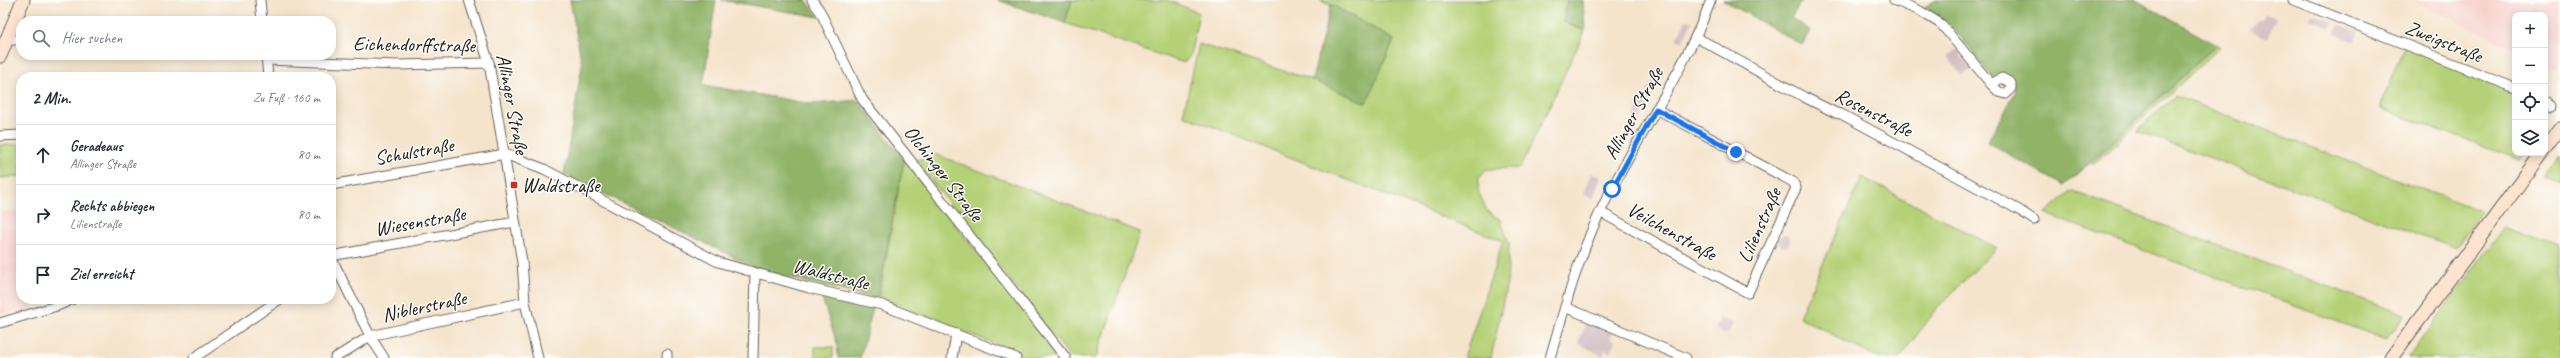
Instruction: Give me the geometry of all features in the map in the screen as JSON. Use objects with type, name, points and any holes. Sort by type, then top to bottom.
[{"type":"street","points":[[17,16],[23,0]]},
{"type":"street","points":[[260,0],[262,16]]},
{"type":"street","name":"Allinger Straße","points":[[469,0],[488,63],[505,154],[522,262],[525,302],[538,358]]},
{"type":"street","name":"Olchinger Straße","points":[[812,0],[820,10],[862,99],[1066,358]]},
{"type":"street","name":"Allinger Straße","points":[[1550,358],[1565,307],[1600,212],[1696,37],[1711,0]]},
{"type":"street","points":[[1894,0],[1941,24],[1991,84]]},
{"type":"street","name":"Zweigstraße","points":[[2293,0],[2512,87]]},
{"type":"street","points":[[0,56],[16,18]]},
{"type":"street","name":"Rosenstraße","points":[[1696,37],[1804,97],[1836,113],[1842,114],[2019,210],[2034,220]]},
{"type":"street","points":[[7,40],[16,40]]},
{"type":"street","points":[[266,60],[267,72]]},
{"type":"street","name":"Eichendorffstraße","points":[[310,60],[397,64],[488,63]]},
{"type":"street","name":"Lilienstraße","points":[[1656,109],[1793,182],[1796,188],[1748,293]]},
{"type":"street","points":[[2548,145],[2560,129]]},
{"type":"street","points":[[0,136],[16,135]]},
{"type":"street","name":"Schulstraße","points":[[336,184],[505,154]]},
{"type":"street","name":"Waldstraße","points":[[505,154],[544,169],[718,262],[755,273],[882,304],[1016,358]]},
{"type":"street","points":[[2391,358],[2540,156]]},
{"type":"street","name":"Veilchenstraße","points":[[1600,212],[1748,293]]},
{"type":"street","name":"Wiesenstraße","points":[[336,258],[515,222]]},
{"type":"street","points":[[336,269],[370,336],[384,358]]},
{"type":"street","points":[[752,358],[755,273]]},
{"type":"street","name":"Niblerstraße","points":[[336,358],[370,336],[525,302]]},
{"type":"street","points":[[0,323],[64,304]]},
{"type":"street","points":[[194,358],[273,304]]},
{"type":"street","points":[[1565,307],[1686,358]]},
{"type":"street","points":[[952,358],[956,334]]},
{"type":"shaded area","points":[[2412,0],[2560,0],[2560,70],[2548,64],[2548,12],[2512,12],[2512,48]]},
{"type":"shaded area","points":[[2265,14],[2276,17],[2268,38],[2248,30],[2259,20],[2263,20]]},
{"type":"shaded area","points":[[2312,14],[2333,21],[2330,28],[2310,20]]},
{"type":"shaded area","points":[[1686,20],[1692,22],[1682,42],[1676,39]]},
{"type":"shaded area","points":[[2338,24],[2359,31],[2355,42],[2335,34]]},
{"type":"shaded area","points":[[1957,49],[1972,69],[1962,76],[1947,56]]},
{"type":"shaded area","points":[[1658,72],[1663,75],[1652,96],[1647,92]]},
{"type":"shaded area","points":[[1643,96],[1650,98],[1640,120],[1634,117]]},
{"type":"shaded area","points":[[1591,173],[1601,177],[1593,199],[1583,194]]},
{"type":"shaded area","points":[[16,211],[16,304],[33,304],[33,308],[0,314],[0,213]]},
{"type":"shaded area","points":[[1782,235],[1786,235],[1790,241],[1786,247],[1782,247],[1778,243],[1778,239]]},
{"type":"shaded area","points":[[1720,317],[1733,323],[1728,334],[1715,329]]},
{"type":"shaded area","points":[[1587,321],[1613,332],[1610,338],[1616,341],[1611,353],[1605,350],[1603,356],[1578,343]]},
{"type":"green space","points":[[570,0],[716,0],[703,85],[812,104],[858,100],[904,160],[877,299],[760,270],[564,174],[582,65]]},
{"type":"green space","points":[[721,0],[806,0],[819,17]]},
{"type":"green space","points":[[997,0],[1072,0],[1065,23]]},
{"type":"green space","points":[[1072,0],[1167,0],[1199,13],[1190,56],[1184,63],[1065,23]]},
{"type":"green space","points":[[1320,0],[1567,0],[1564,22],[1585,31],[1520,168],[1487,169],[1479,177],[1478,191],[1487,211],[1501,220],[1509,244],[1507,283],[1491,358],[1464,358],[1503,241],[1183,115],[1199,44],[1312,80],[1366,103],[1394,40]]},
{"type":"green space","points":[[1567,0],[1583,0],[1585,31],[1563,22]]},
{"type":"green space","points":[[1723,0],[1802,0],[1791,18],[1810,30],[1802,45]]},
{"type":"green space","points":[[1936,0],[2136,0],[2216,45],[2064,186],[1987,142],[2016,92],[2014,81],[2009,75],[1994,77],[1983,66],[1957,33],[1925,7]]},
{"type":"green space","points":[[1331,4],[1394,40],[1366,103],[1312,80]]},
{"type":"green space","points":[[2406,42],[2512,89],[2512,156],[2522,156],[2519,160],[2379,108]]},
{"type":"green space","points":[[2216,45],[2220,47],[2094,164],[2092,162]]},
{"type":"green space","points":[[2175,96],[2481,211],[2456,248],[2137,131]]},
{"type":"green space","points":[[16,144],[16,176],[0,178],[0,145]]},
{"type":"green space","points":[[932,153],[1140,232],[1096,358],[1071,358],[916,161]]},
{"type":"green space","points":[[2560,156],[2560,183],[2543,177]]},
{"type":"green space","points":[[904,160],[1060,358],[1029,358],[879,297]]},
{"type":"green space","points":[[1862,177],[1997,248],[1940,305],[1899,358],[1877,358],[1799,317]]},
{"type":"green space","points":[[2071,191],[2405,315],[2387,340],[2045,214]]},
{"type":"green space","points":[[2503,228],[2560,249],[2560,358],[2408,358]]},
{"type":"green space","points":[[821,296],[873,308],[860,358],[838,358],[837,343]]},
{"type":"green space","points":[[815,347],[833,347],[833,358],[815,358]]},
{"type":"place","name":"Waldstraße","points":[[514,185]]},
{"type":"route","points":[[1612,189],[1632,150],[1656,109],[1736,152]]}]
